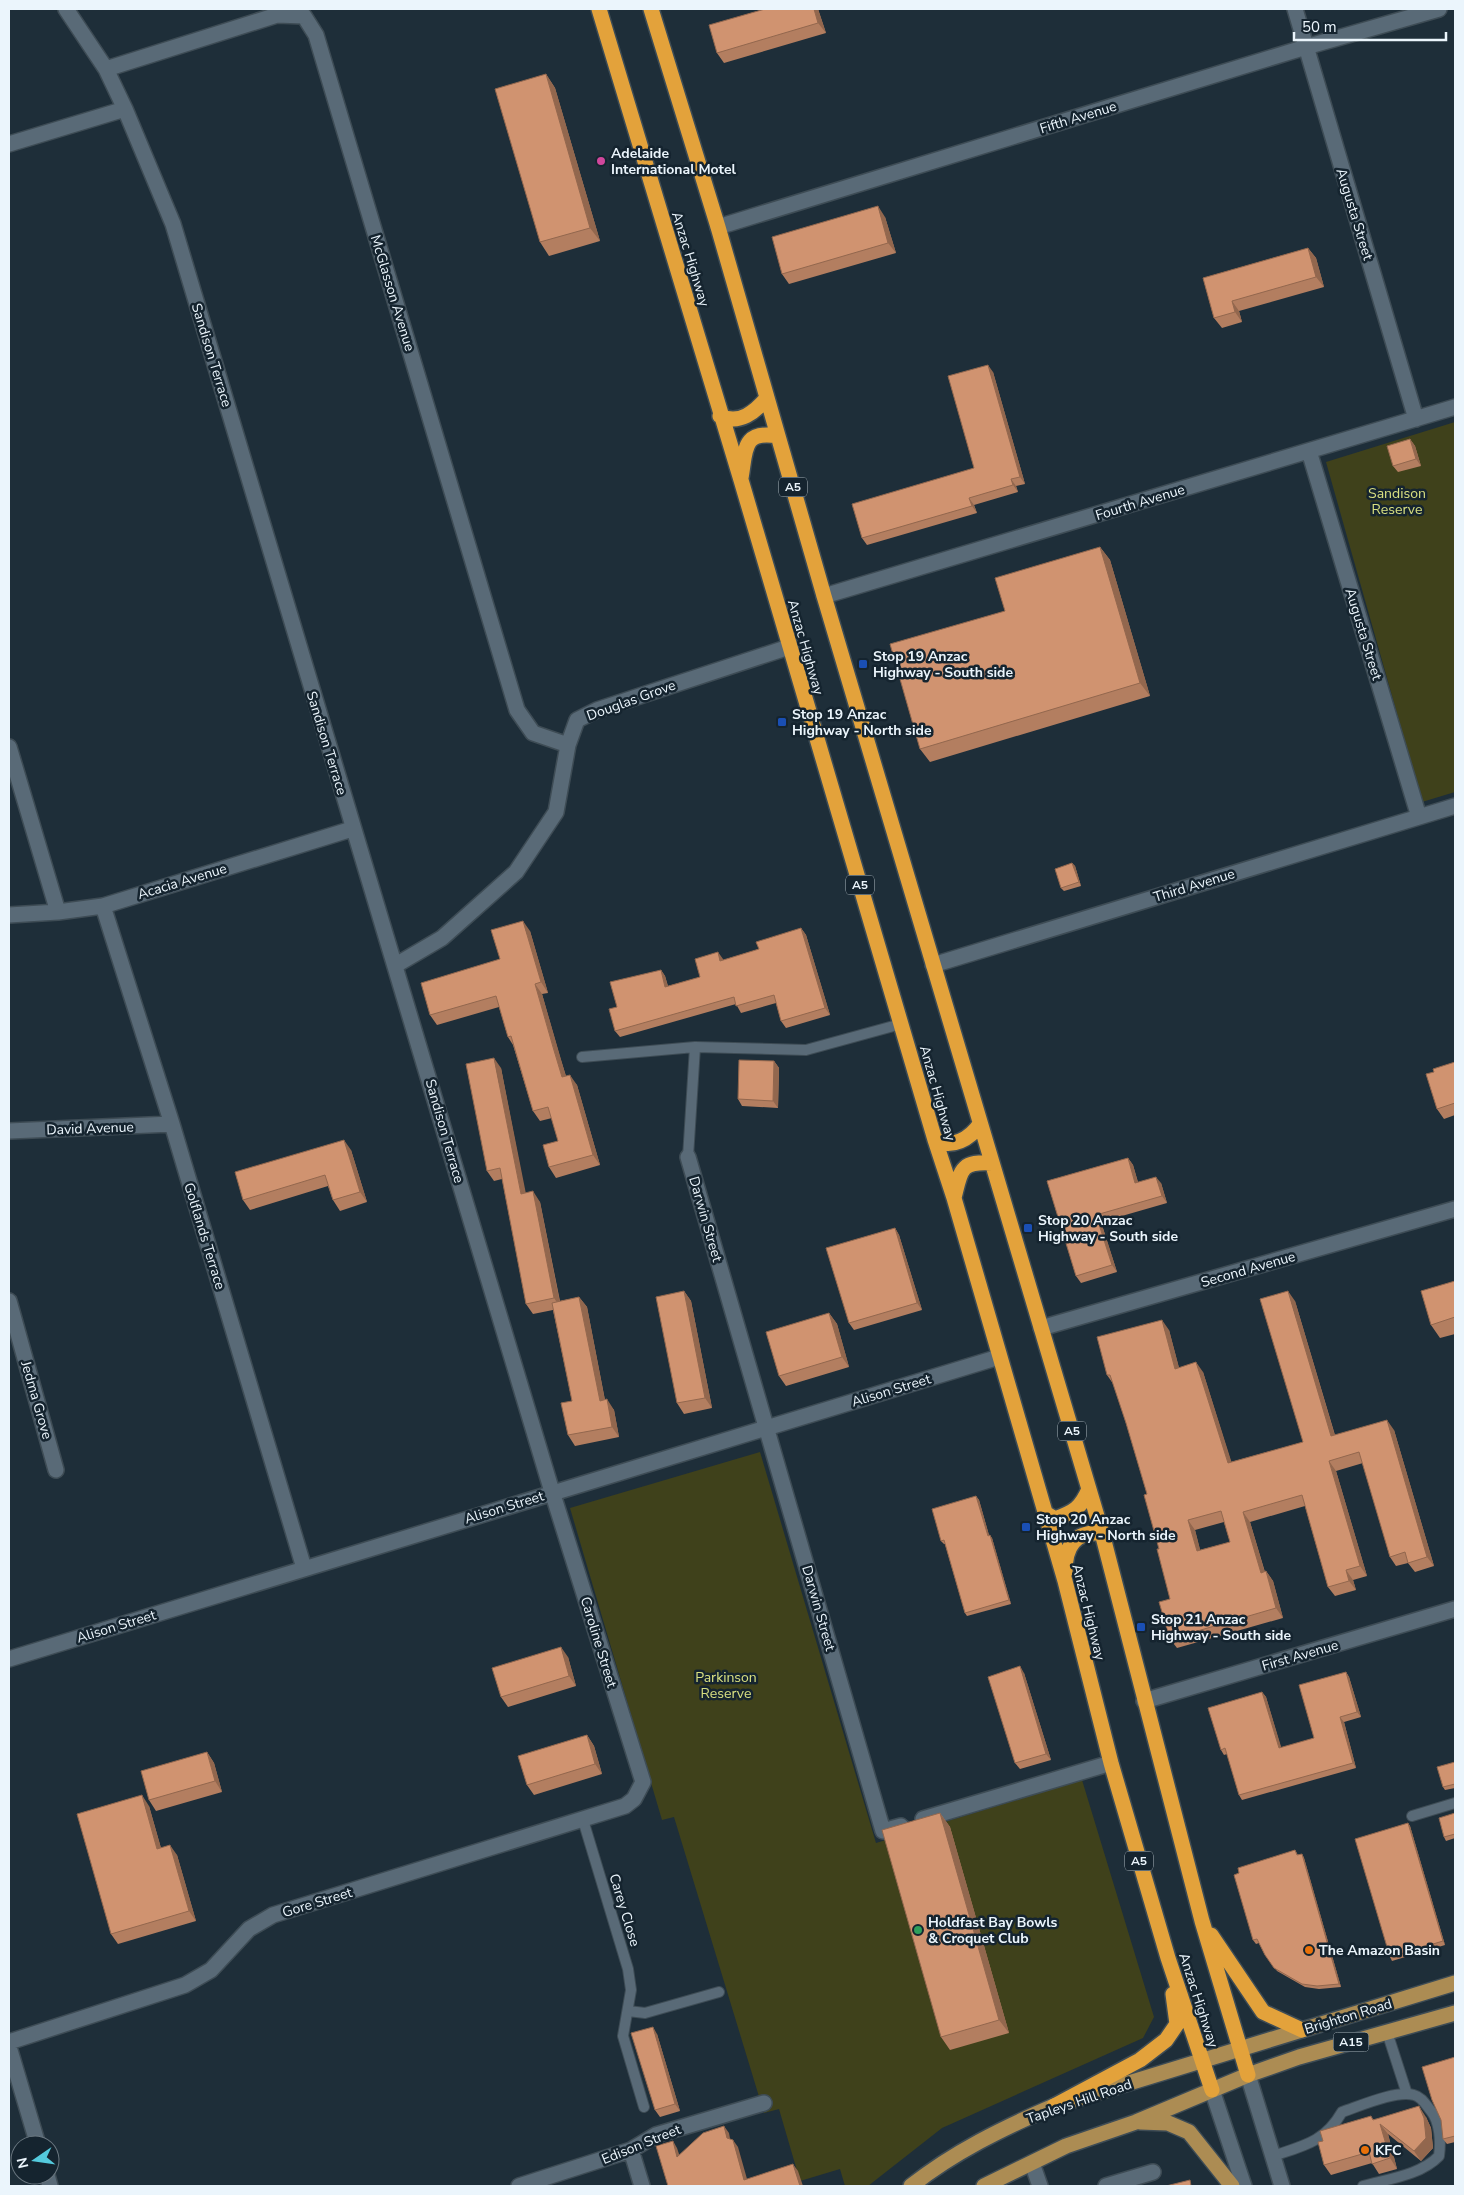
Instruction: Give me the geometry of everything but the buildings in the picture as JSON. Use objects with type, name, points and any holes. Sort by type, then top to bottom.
[{"type":"highway","name":"Anzac Highway","points":[[600,9],[935,1140],[954,1198],[1065,1580],[1111,1763],[1168,1958],[1212,2090]]},
{"type":"highway","name":"Anzac Highway","points":[[651,9],[718,227],[824,596],[1102,1533],[1202,1921],[1248,2074]]},
{"type":"highway","points":[[720,416],[727,420],[742,418],[755,412],[767,398]]},
{"type":"highway","points":[[741,480],[747,444],[756,436],[764,434],[778,436]]},
{"type":"highway","points":[[935,1140],[944,1145],[957,1142],[973,1135],[980,1124]]},
{"type":"highway","points":[[954,1198],[961,1171],[968,1165],[980,1162],[992,1163]]},
{"type":"highway","points":[[1045,1513],[1055,1518],[1069,1513],[1082,1504],[1089,1489]]},
{"type":"highway","points":[[1065,1580],[1065,1559],[1071,1545],[1080,1536],[1089,1532],[1102,1533]]},
{"type":"highway","points":[[1202,1921],[1263,2012],[1302,2030]]},
{"type":"highway","points":[[1054,2106],[1140,2060],[1166,2040],[1177,2024],[1168,1958]]},
{"type":"main road","name":"Brighton Road","points":[[1241,2049],[1455,1983]]},
{"type":"main road","name":"Brighton Road","points":[[1248,2074],[1299,2057],[1455,2013]]},
{"type":"main road","name":"A15","points":[[1202,2061],[1241,2049]]},
{"type":"main road","name":"Tapleys Hill Road","points":[[911,2186],[939,2164],[979,2141],[1003,2128],[1054,2106],[1202,2061]]},
{"type":"main road","name":"A15","points":[[984,2186],[1066,2146],[1136,2122],[1248,2074]]},
{"type":"main road","points":[[1136,2122],[1168,2123],[1189,2132],[1232,2186]]},
{"type":"street","name":"Sandison Terrace","points":[[66,9],[106,69],[125,109],[173,224],[352,829],[396,965],[552,1492]]},
{"type":"street","name":"Augusta Street","points":[[1295,9],[1416,419]]},
{"type":"street","name":"Fifth Avenue","points":[[718,227],[1306,46],[1439,9]]},
{"type":"street","name":"McGlasson Avenue","points":[[106,69],[277,15],[304,16],[316,34],[517,710],[533,733],[568,745]]},
{"type":"street","points":[[9,144],[125,109]]},
{"type":"street","name":"Fourth Avenue","points":[[824,596],[1455,407]]},
{"type":"street","name":"Augusta Street","points":[[1309,451],[1419,816]]},
{"type":"street","name":"Douglas Grove","points":[[396,965],[442,938],[516,872],[556,812],[568,745],[577,720],[597,710],[789,646]]},
{"type":"street","points":[[9,747],[58,912]]},
{"type":"street","name":"Third Avenue","points":[[933,965],[1455,806]]},
{"type":"street","name":"Acacia Avenue","points":[[9,914],[58,912],[103,906],[352,829]]},
{"type":"street","name":"Golflands Terrace","points":[[103,906],[172,1124],[304,1568]]},
{"type":"street","name":"David Avenue","points":[[9,1131],[172,1124]]},
{"type":"street","name":"Darwin Street","points":[[688,1157],[883,1831],[1111,1763]]},
{"type":"street","name":"Second Avenue","points":[[1041,1328],[1455,1210]]},
{"type":"street","name":"Jedma Grove","points":[[9,1301],[56,1470]]},
{"type":"street","name":"Alison Street","points":[[9,1659],[999,1357]]},
{"type":"street","name":"Caroline Street","points":[[552,1492],[643,1782],[640,1791]]},
{"type":"street","name":"First Avenue","points":[[1144,1701],[1455,1609]]},
{"type":"street","name":"Gore Street","points":[[9,2042],[185,1985],[211,1970],[249,1929],[273,1915],[625,1806],[640,1791]]},
{"type":"street","points":[[9,2047],[14,2082],[34,2135]]},
{"type":"street","name":"Anzac Highway","points":[[1248,2074],[1282,2186]]},
{"type":"street","name":"Anzac Highway","points":[[1212,2090],[1244,2186]]},
{"type":"street","name":"Edison Street","points":[[519,2186],[631,2150],[656,2135],[764,2103]]},
{"type":"street","points":[[631,2150],[642,2186]]},
{"type":"street","points":[[1032,2163],[1040,2186]]},
{"type":"street","points":[[1106,2186],[1153,2172]]},
{"type":"lane","points":[[582,1057],[695,1047],[806,1050],[901,1024]]},
{"type":"lane","points":[[688,1157],[695,1047]]},
{"type":"lane","points":[[1412,1816],[1455,1803]]},
{"type":"lane","name":"Carey Close","points":[[582,1820],[628,1969],[631,1990],[623,2036],[644,2107]]},
{"type":"lane","points":[[628,2011],[645,2013],[718,1992]]},
{"type":"lane","points":[[1387,2032],[1407,2094]]},
{"type":"lane","points":[[1273,2156],[1311,2143],[1326,2134],[1336,2123],[1342,2112],[1398,2094],[1414,2095],[1422,2099],[1433,2114],[1439,2134],[1439,2156],[1432,2164],[1414,2172],[1364,2186]]},
{"type":"green space","name":"Sandison Reserve","points":[[1455,422],[1455,792],[1422,802],[1326,462]]},
{"type":"green space","name":"Holdfast Bay Bowls & Croquet Club","points":[[760,1452],[876,1843],[1082,1780],[1154,2017],[1143,2038],[942,2128],[868,2186],[845,2186],[840,2169],[800,2181],[779,2109],[764,2113],[674,1817],[662,1820],[570,1508]]},
{"type":"place","name":"Adelaide International Motel","points":[[601,161]]},
{"type":"place","name":"Stop 19 Anzac Highway - South side","points":[[863,664]]},
{"type":"place","name":"Stop 19 Anzac Highway - North side","points":[[782,722]]},
{"type":"place","name":"Stop 20 Anzac Highway - South side","points":[[1028,1228]]},
{"type":"place","name":"Stop 20 Anzac Highway - North side","points":[[1026,1527]]},
{"type":"place","name":"Stop 21 Anzac Highway - South side","points":[[1141,1627]]},
{"type":"place","name":"Holdfast Bay Bowls & Croquet Club","points":[[918,1930]]},
{"type":"place","name":"The Amazon Basin","points":[[1309,1950]]},
{"type":"place","name":"KFC","points":[[1365,2150]]},
{"type":"park label","name":"Parkinson Reserve","points":[[726,1685]]}]
